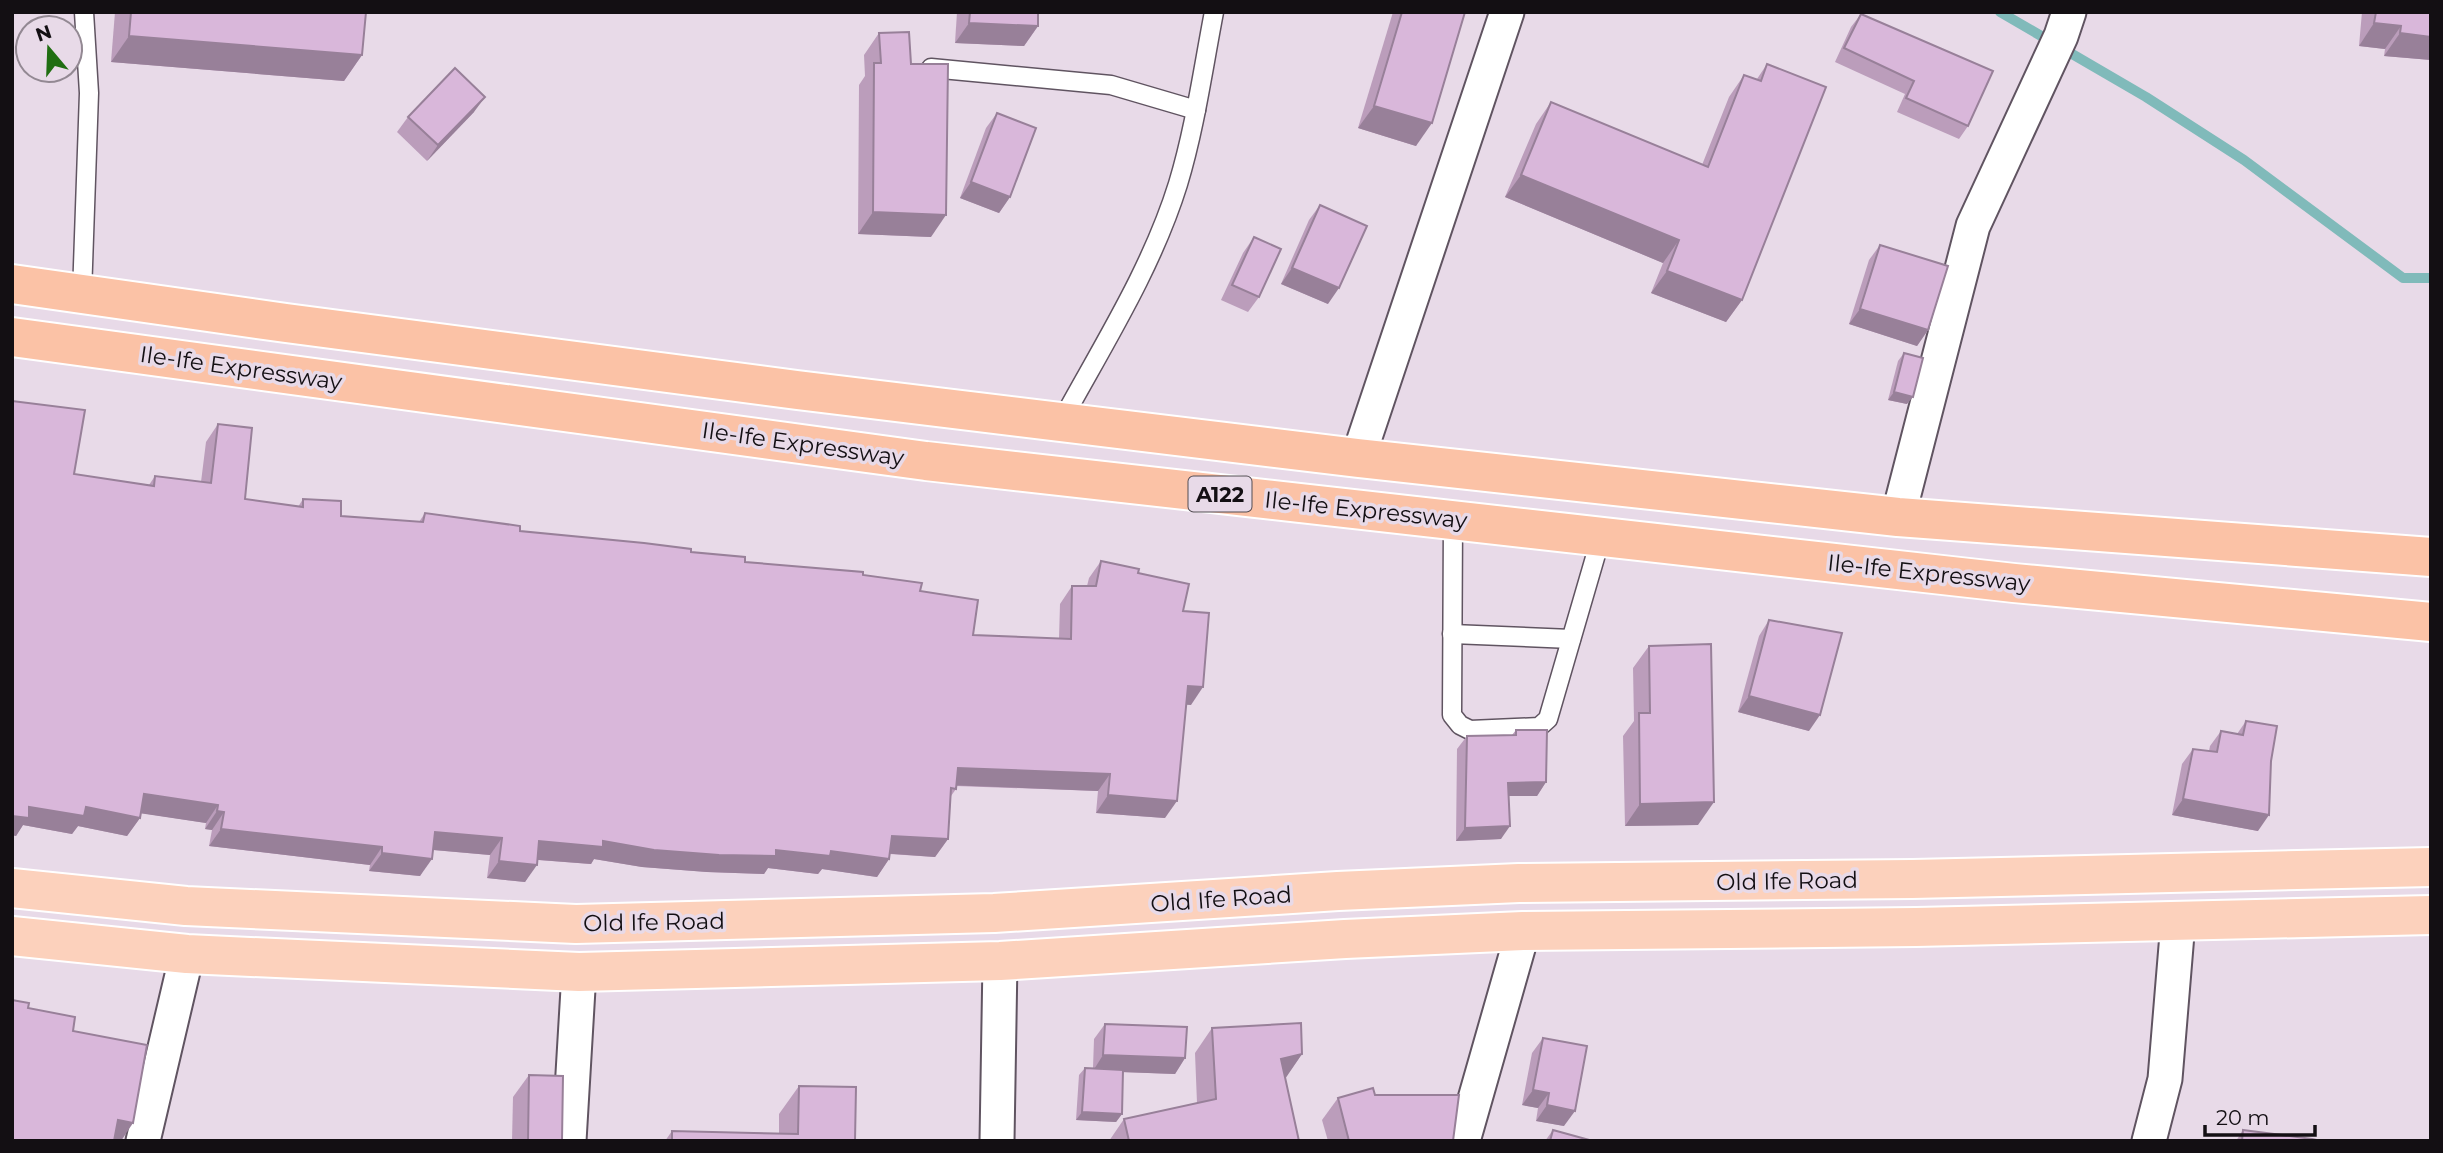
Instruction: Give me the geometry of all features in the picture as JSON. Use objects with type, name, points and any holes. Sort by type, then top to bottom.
[{"type":"highway","name":"A122","points":[[12,284],[742,383],[1358,458],[1898,517],[2431,557]]},
{"type":"highway","name":"Ile-Ife Expressway","points":[[12,337],[926,461],[2014,583],[2431,622]]},
{"type":"main road","name":"Old Ife Road","points":[[12,888],[186,906],[576,924],[994,913],[1338,891],[1518,883],[1898,879],[2431,867]]},
{"type":"main road","name":"Old Ife Road","points":[[12,936],[187,954],[579,972],[1000,961],[1345,939],[1523,931],[2178,922],[2431,915]]},
{"type":"street","points":[[1358,458],[1507,12]]},
{"type":"street","points":[[1898,517],[1973,226],[2061,36],[2069,12]]},
{"type":"street","points":[[2149,1141],[2165,1079],[2178,922]]},
{"type":"street","points":[[1463,1141],[1523,931]]},
{"type":"street","points":[[143,1141],[187,954]]},
{"type":"street","points":[[997,1141],[1000,961]]},
{"type":"street","points":[[569,1141],[579,972]]},
{"type":"lane","points":[[82,294],[89,93],[84,12]]},
{"type":"lane","points":[[1061,422],[1146,266],[1178,184],[1196,110],[1214,12]]},
{"type":"lane","points":[[931,68],[1111,85],[1196,110]]},
{"type":"lane","points":[[1453,520],[1452,715],[1460,725],[1470,730],[1539,727],[1544,724],[1550,714],[1601,537]]},
{"type":"lane","points":[[1452,634],[1571,639]]},
{"type":"building","points":[[131,12],[366,12],[362,55],[129,36]]},
{"type":"building","points":[[970,12],[1038,12],[1038,26],[969,23]]},
{"type":"building","points":[[1402,12],[1465,12],[1432,123],[1374,106]]},
{"type":"building","points":[[2376,12],[2431,12],[2431,37],[2400,33],[2401,26],[2374,23]]},
{"type":"building","points":[[1861,14],[1993,71],[1968,126],[1906,98],[1914,81],[1844,48]]},
{"type":"building","points":[[909,32],[911,64],[948,64],[946,215],[873,212],[874,63],[881,63],[879,33]]},
{"type":"building","points":[[1767,64],[1826,87],[1742,300],[1667,271],[1679,240],[1521,175],[1551,102],[1708,167],[1744,75],[1761,81]]},
{"type":"building","points":[[455,68],[485,97],[438,145],[408,117]]},
{"type":"building","points":[[997,113],[1036,128],[1010,197],[971,182]]},
{"type":"building","points":[[1320,205],[1367,226],[1339,288],[1292,268]]},
{"type":"building","points":[[1254,237],[1281,249],[1259,297],[1232,285]]},
{"type":"building","points":[[1880,245],[1948,266],[1928,330],[1860,309]]},
{"type":"building","points":[[1904,353],[1923,358],[1913,397],[1894,392]]},
{"type":"building","points":[[12,401],[85,410],[74,474],[154,486],[155,476],[211,483],[218,424],[252,428],[245,499],[303,507],[303,499],[341,501],[341,516],[423,522],[425,513],[520,526],[520,531],[691,549],[691,552],[745,557],[745,562],[863,572],[863,575],[922,583],[920,591],[978,600],[973,635],[1071,639],[1072,586],[1096,586],[1101,561],[1139,569],[1138,573],[1189,584],[1183,611],[1209,613],[1203,687],[1188,686],[1177,801],[1108,795],[1110,774],[958,768],[956,789],[951,788],[948,839],[892,836],[889,859],[831,851],[830,856],[776,850],[776,856],[719,855],[654,850],[603,841],[603,847],[539,841],[537,865],[499,861],[502,838],[435,832],[432,859],[382,853],[382,847],[221,829],[224,812],[217,811],[218,805],[144,794],[140,818],[86,807],[84,816],[29,807],[29,818],[12,816]]},
{"type":"building","points":[[1769,620],[1842,633],[1820,715],[1749,696]]},
{"type":"building","points":[[1711,644],[1714,802],[1640,804],[1639,713],[1650,713],[1649,646]]},
{"type":"building","points":[[2246,721],[2277,726],[2271,761],[2269,815],[2183,799],[2193,749],[2217,752],[2221,731],[2243,735]]},
{"type":"building","points":[[1516,730],[1547,730],[1546,782],[1508,783],[1510,826],[1465,828],[1467,736],[1516,735]]},
{"type":"building","points":[[12,1000],[29,1003],[28,1008],[75,1017],[73,1031],[147,1045],[133,1123],[118,1120],[114,1141],[12,1141]]},
{"type":"building","points":[[1301,1023],[1302,1054],[1281,1059],[1299,1141],[1129,1141],[1124,1119],[1216,1099],[1212,1028]]},
{"type":"building","points":[[1105,1024],[1187,1027],[1185,1058],[1103,1055]]},
{"type":"building","points":[[1543,1038],[1587,1046],[1575,1111],[1547,1105],[1549,1093],[1533,1090]]},
{"type":"building","points":[[1085,1068],[1123,1070],[1122,1114],[1082,1112]]},
{"type":"building","points":[[529,1075],[563,1076],[562,1141],[528,1141]]},
{"type":"building","points":[[799,1086],[856,1087],[855,1141],[672,1141],[672,1131],[798,1134]]},
{"type":"building","points":[[1373,1088],[1375,1095],[1459,1095],[1453,1141],[1349,1141],[1338,1098]]},
{"type":"building","points":[[1553,1130],[1593,1141],[1550,1141]]},
{"type":"building","points":[[2243,1130],[2312,1139],[2321,1141],[2242,1141]]},
{"type":"waterway","points":[[2000,12],[2146,97],[2244,160],[2403,278],[2431,278]]}]
